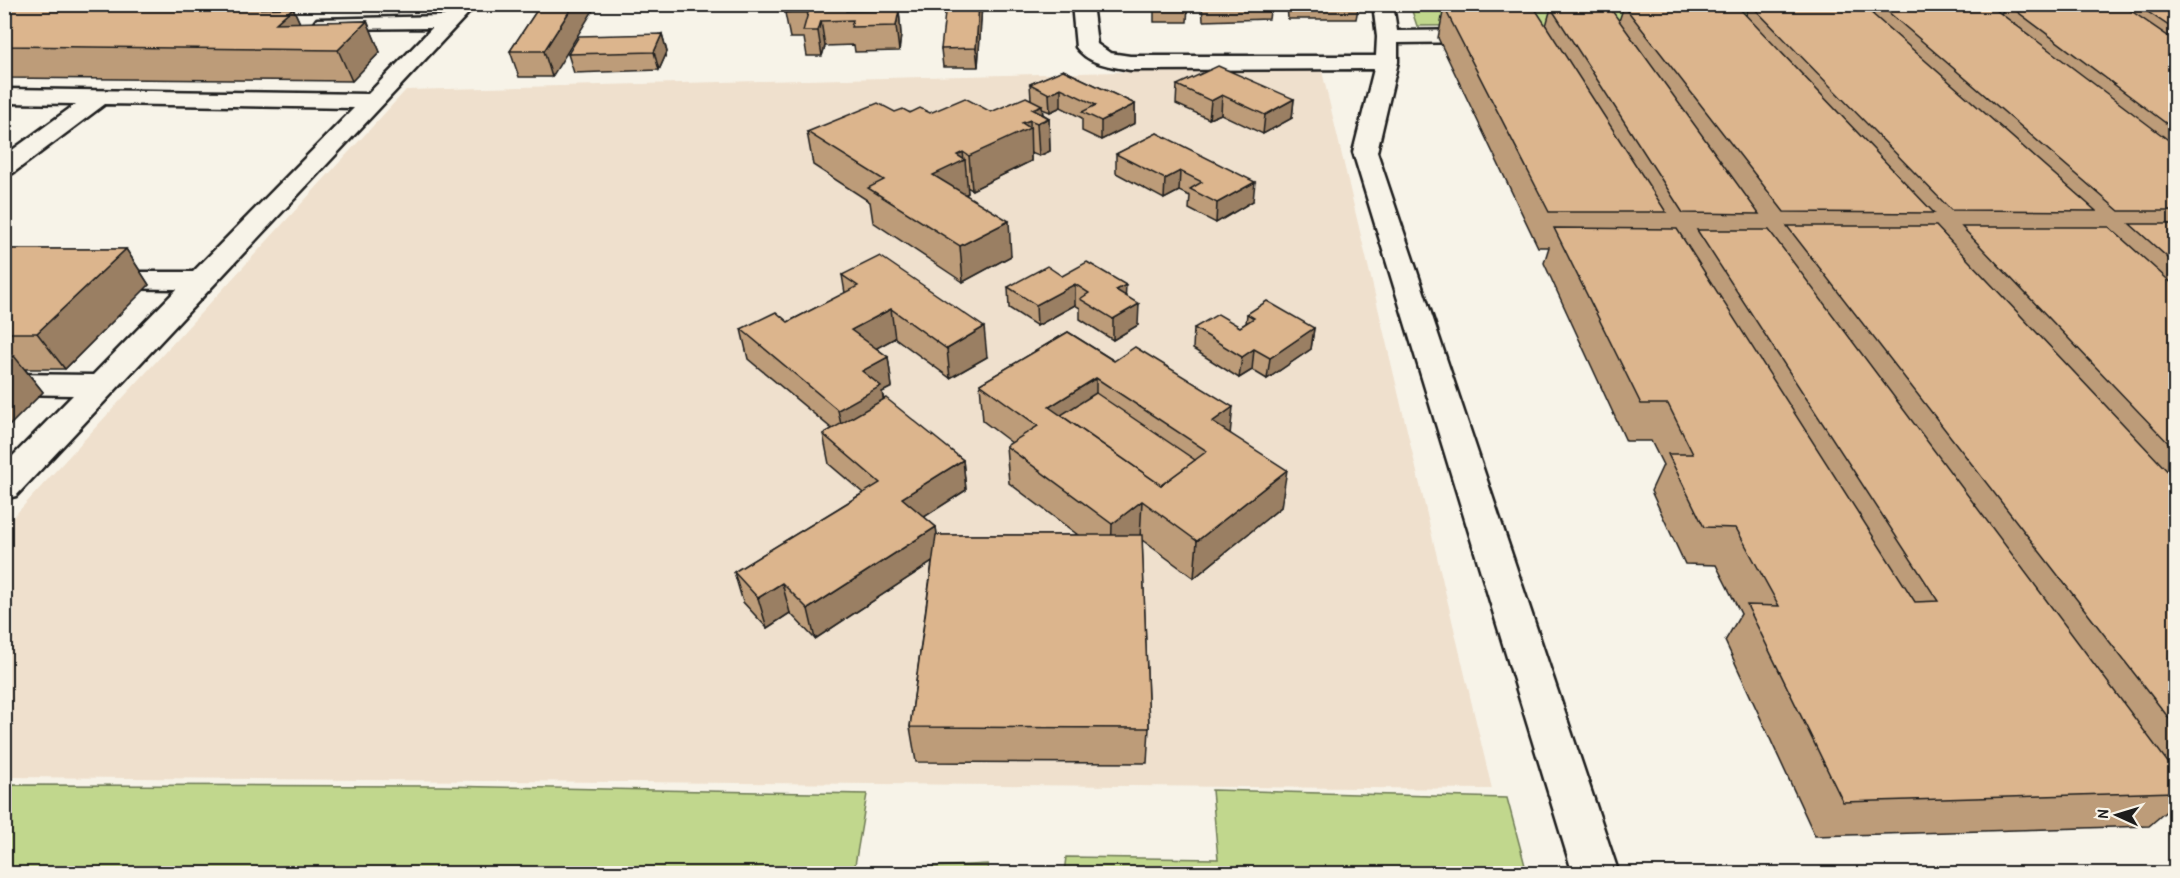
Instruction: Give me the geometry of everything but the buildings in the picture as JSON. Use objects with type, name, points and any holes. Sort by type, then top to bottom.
[{"type":"street","points":[[1082,4],[1087,47],[1103,58],[1130,63],[1387,49],[1499,36]]},
{"type":"street","points":[[1383,4],[1387,49],[1365,152],[1596,873]]},
{"type":"street","points":[[300,24],[459,13]]},
{"type":"street","points":[[4,487],[459,13]]},
{"type":"street","points":[[4,96],[375,101]]},
{"type":"street","points":[[4,168],[100,97]]},
{"type":"street","points":[[74,280],[202,281]]},
{"type":"street","points":[[4,384],[102,385]]},
{"type":"shaded area","points":[[1321,67],[1492,789],[5,777],[4,527],[406,90]]},
{"type":"green space","points":[[1880,4],[1896,23],[1417,26],[1410,5]]},
{"type":"green space","points":[[5,785],[442,786],[867,794],[854,871],[988,864],[987,873],[5,873]]},
{"type":"green space","points":[[1212,790],[1507,798],[1527,873],[1064,873],[1066,857],[1218,859]]}]
